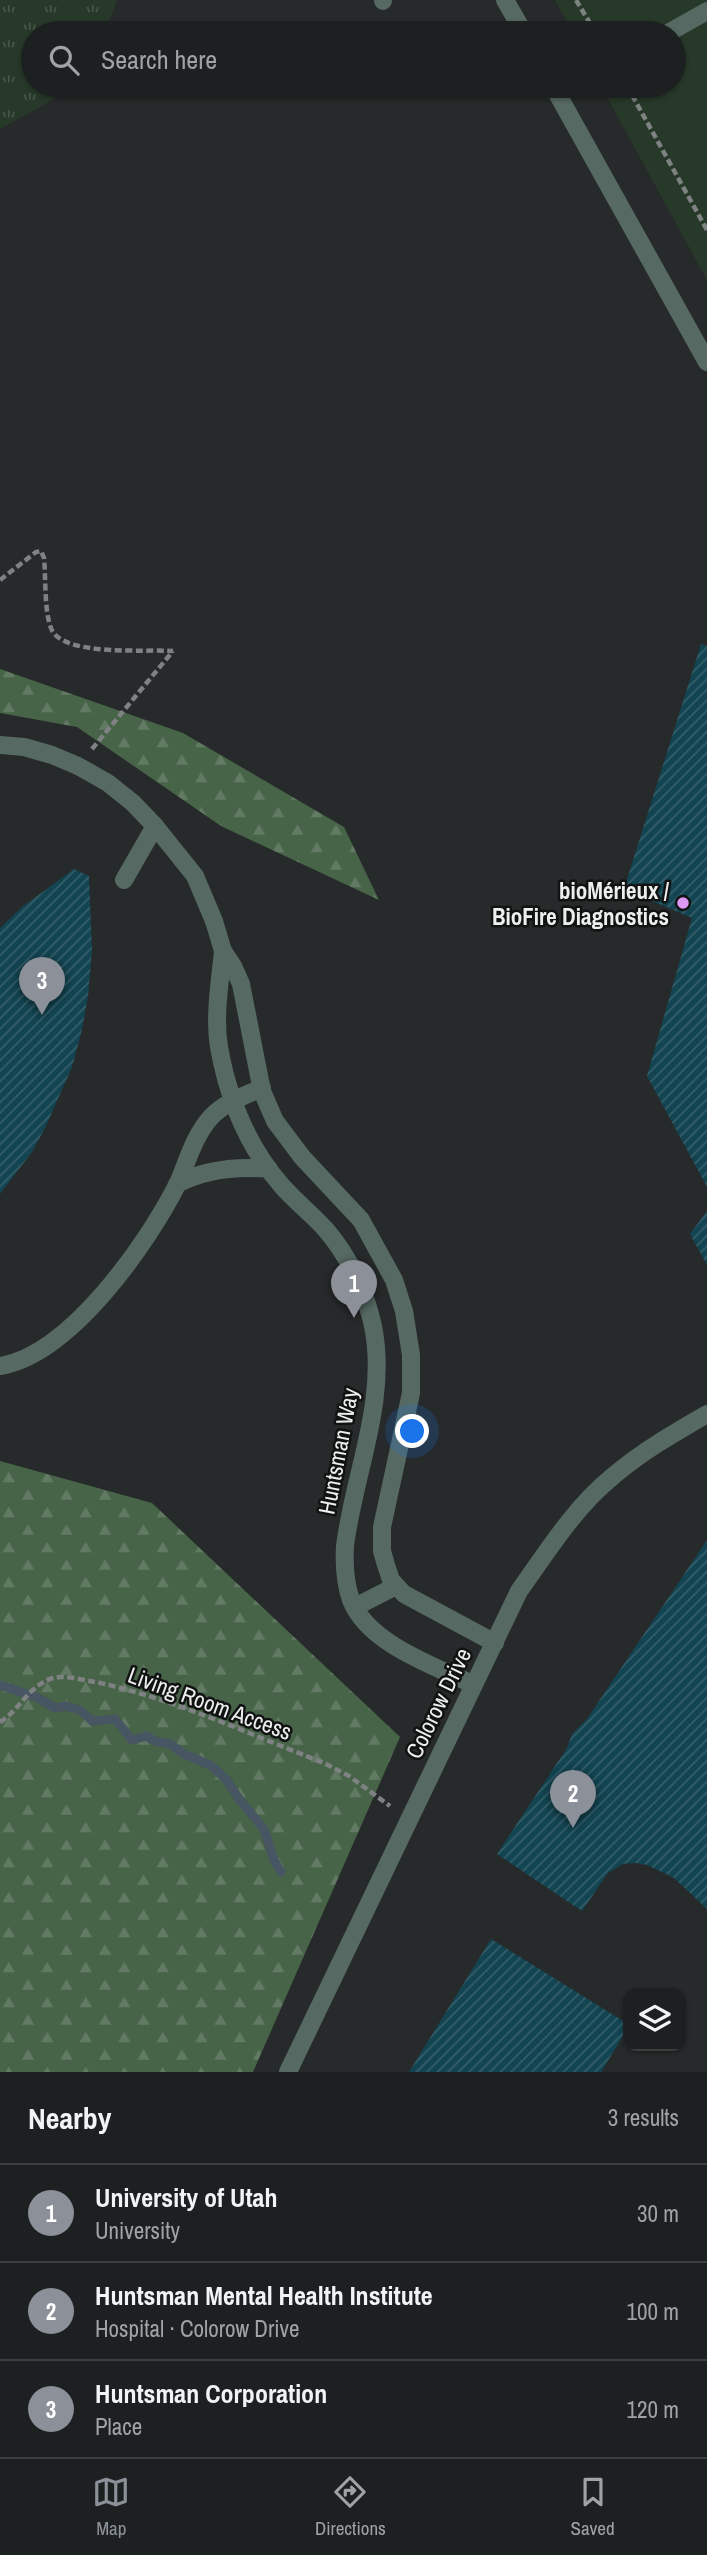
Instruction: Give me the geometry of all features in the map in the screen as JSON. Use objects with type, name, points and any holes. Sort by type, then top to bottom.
[{"type":"street","points":[[506,0],[517,21]]},
{"type":"street","points":[[686,23],[707,11]]},
{"type":"street","points":[[559,98],[707,362]]},
{"type":"street","name":"Huntsman Way","points":[[0,745],[24,747],[78,766],[107,783],[155,825],[195,876],[214,920],[223,951],[241,984],[262,1088],[275,1121],[287,1139],[342,1198],[372,1238],[394,1280],[404,1311],[411,1355],[411,1393],[381,1539],[386,1565],[396,1586]]},
{"type":"street","points":[[124,880],[155,825]]},
{"type":"street","name":"Huntsman Way","points":[[223,951],[218,1002],[219,1045],[233,1100],[251,1143],[269,1169],[340,1248],[361,1290],[373,1326],[377,1373],[374,1405],[345,1546],[347,1582],[355,1607],[366,1623],[392,1645],[474,1685]]},
{"type":"street","points":[[0,1366],[40,1349],[72,1326],[102,1296],[137,1250],[177,1184],[202,1127],[233,1100],[262,1088]]},
{"type":"street","points":[[177,1184],[201,1173],[240,1167],[269,1169]]},
{"type":"street","name":"Colorow Drive","points":[[288,2072],[519,1591],[561,1531],[610,1479],[660,1440],[707,1414]]},
{"type":"street","points":[[355,1607],[396,1586],[411,1598],[495,1643]]},
{"type":"path","points":[[576,0],[589,21]]},
{"type":"path","points":[[633,98],[707,230]]},
{"type":"path","points":[[0,580],[41,551],[44,558],[50,625],[58,639],[71,645],[100,649],[173,650],[78,766]]},
{"type":"path","name":"Living Room Access","points":[[0,1722],[15,1712],[30,1691],[54,1678],[72,1678],[139,1691],[324,1763],[349,1776],[390,1806],[410,1815]]},
{"type":"green space","points":[[0,0],[117,0],[109,21],[21,21],[21,98],[56,98],[0,129]]},
{"type":"green space","points":[[555,0],[707,0],[707,280],[608,98],[686,98],[686,21],[566,21]]},
{"type":"green space","points":[[0,669],[183,733],[344,827],[379,900],[221,826],[77,727],[0,713]]},
{"type":"green space","points":[[0,1461],[152,1503],[400,1737],[253,2072],[0,2072]]},
{"type":"building","name":"bioMérieux / BioFire Diagnostics","points":[[701,644],[707,646],[707,1187],[647,1076],[692,918],[624,889]]},
{"type":"building","points":[[74,869],[89,876],[92,951],[81,1034],[72,1067],[46,1126],[32,1152],[0,1194],[0,928],[22,907]]},
{"type":"building","points":[[707,1211],[707,1265],[690,1234]]},
{"type":"building","points":[[707,1540],[707,1909],[674,1878],[647,1865],[635,1863],[623,1864],[608,1873],[582,1911],[497,1854],[567,1748],[572,1734],[587,1719]]},
{"type":"building","points":[[491,1939],[623,2021],[623,2036],[601,2072],[409,2072]]},
{"type":"waterway","points":[[0,1685],[36,1697],[55,1708],[66,1706],[80,1710],[92,1721],[115,1719],[132,1740],[147,1736],[154,1741],[170,1744],[184,1754],[210,1765],[226,1779],[264,1829],[281,1872]]},
{"type":"place","name":"bioMérieux / BioFire Diagnostics","points":[[683,903]]},
{"type":"place","name":"Huntsman Corporation","points":[[42,1015]]},
{"type":"place","name":"University of Utah","points":[[354,1318]]},
{"type":"place","name":"Huntsman Mental Health Institute","points":[[573,1828]]}]
